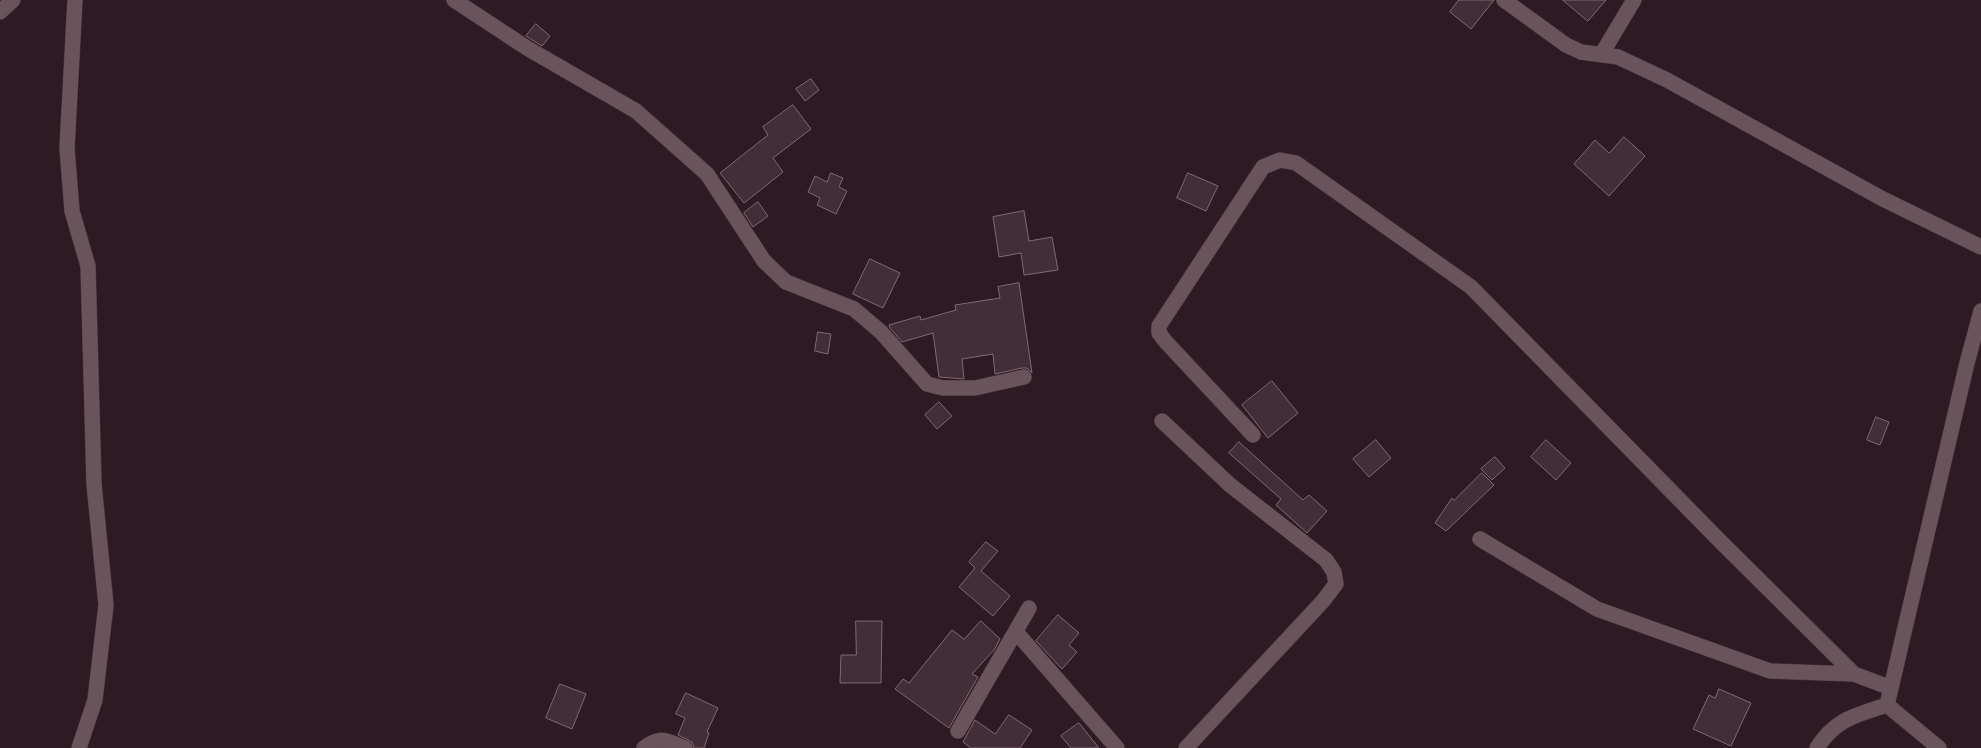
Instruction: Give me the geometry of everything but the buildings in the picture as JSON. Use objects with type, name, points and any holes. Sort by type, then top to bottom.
[{"type":"street","points":[[0,12],[14,0]]},
{"type":"street","points":[[75,0],[67,148],[72,211],[88,266],[94,484],[106,605],[95,700],[79,748]]},
{"type":"street","points":[[454,0],[527,48],[636,111],[707,174],[764,261],[786,282],[854,309],[880,332],[927,384],[943,388],[975,388],[1024,377]]},
{"type":"street","points":[[1504,0],[1566,46],[1581,52],[1618,57],[1667,80],[1881,198],[1981,247]]},
{"type":"street","points":[[1601,55],[1634,0]]},
{"type":"street","points":[[1253,435],[1158,333],[1159,326],[1263,167],[1280,160],[1296,163],[1471,287],[1718,539],[1854,674]]},
{"type":"street","points":[[1887,705],[1974,364],[1981,311]]},
{"type":"street","points":[[1162,421],[1230,485],[1326,560],[1334,572],[1336,584],[1324,601],[1186,748]]},
{"type":"street","points":[[1480,539],[1597,609],[1770,672],[1854,674],[1890,688]]},
{"type":"street","points":[[958,731],[1029,608]]},
{"type":"street","points":[[1016,632],[1117,748]]},
{"type":"street","points":[[1817,748],[1826,734],[1850,717],[1887,705]]},
{"type":"street","points":[[1887,705],[1940,748]]},
{"type":"street","points":[[644,748],[655,740],[663,740],[685,748]]}]
